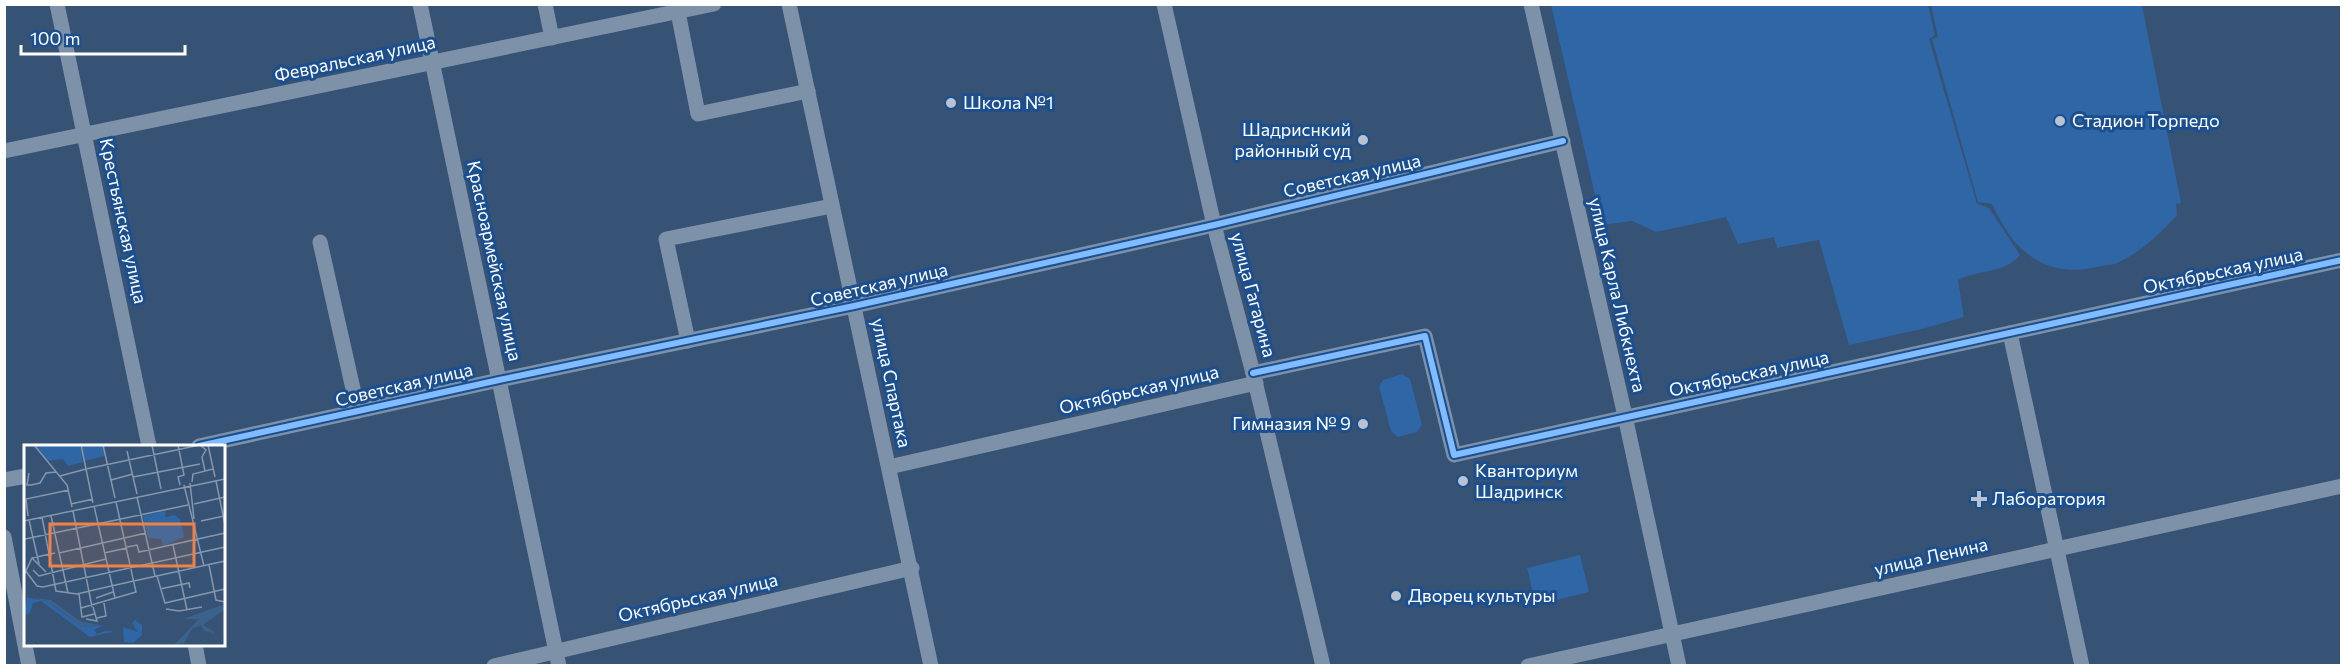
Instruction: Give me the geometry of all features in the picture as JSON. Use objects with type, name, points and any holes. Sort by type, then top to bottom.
[{"type":"street","name":"Крестьянская улица","points":[[57,4],[86,134],[149,445]]},
{"type":"street","name":"Красноармейская улица","points":[[420,4],[558,658]]},
{"type":"street","points":[[545,4],[552,38]]},
{"type":"street","name":"Февральская улица","points":[[4,151],[552,38],[640,12],[678,12],[714,4]]},
{"type":"street","name":"улица Спартака","points":[[789,4],[912,568],[931,666]]},
{"type":"street","name":"улица Гагарина","points":[[1164,4],[1215,225],[1255,378],[1323,666]]},
{"type":"street","name":"улица Карла Либкнехта","points":[[1531,4],[1625,416],[1679,666]]},
{"type":"street","points":[[678,12],[698,114],[808,91]]},
{"type":"street","name":"Советская улица","points":[[208,445],[499,380],[854,306],[1215,225],[1563,141]]},
{"type":"street","points":[[688,341],[666,239],[832,206]]},
{"type":"street","points":[[320,242],[358,411]]},
{"type":"street","name":"Октябрьская улица","points":[[889,466],[1425,336],[1454,455],[2342,260]]},
{"type":"street","points":[[2010,333],[2082,666]]},
{"type":"street","points":[[4,480],[24,476]]},
{"type":"street","name":"улица Ленина","points":[[1528,666],[2342,486]]},
{"type":"street","points":[[4,537],[24,640]]},
{"type":"street","name":"Октябрьская улица","points":[[494,666],[558,658],[912,568]]},
{"type":"street","points":[[25,646],[29,666]]},
{"type":"street","points":[[195,646],[200,666]]},
{"type":"shaded area","points":[[1551,5],[1928,5],[1935,35],[1929,39],[1977,204],[1989,208],[2020,255],[2007,265],[1958,280],[1964,317],[1849,345],[1819,240],[1777,248],[1774,237],[1738,244],[1726,217],[1656,232],[1632,221],[1602,225]]},
{"type":"shaded area","name":"Стадион Торпедо","points":[[1931,5],[2142,5],[2181,203],[2176,204],[2177,215],[2143,247],[2113,264],[2070,270],[2060,269],[2041,262],[2023,250],[2009,234],[1992,204],[1978,202],[1932,39],[1938,37]]},
{"type":"shaded area","points":[[1402,374],[1410,379],[1422,425],[1417,432],[1398,437],[1391,431],[1379,387],[1383,380]]},
{"type":"shaded area","points":[[1580,555],[1589,592],[1536,605],[1527,568]]},
{"type":"cycle path","points":[[204,445],[499,380],[854,306],[1214,225],[1563,141]]},
{"type":"cycle path","points":[[1253,373],[1425,336],[1454,455],[2342,260]]},
{"type":"place","name":"Школа №1","points":[[951,103]]},
{"type":"place","name":"Стадион Торпедо","points":[[2060,121]]},
{"type":"place","name":"Шадриснкий районный суд","points":[[1363,140]]},
{"type":"place","name":"Гимназия № 9","points":[[1363,424]]},
{"type":"place","name":"Кванториум Шадринск","points":[[1463,481]]},
{"type":"place","name":"Лаборатория","points":[[1979,499]]},
{"type":"place","name":"Дворец культуры","points":[[1396,596]]}]
